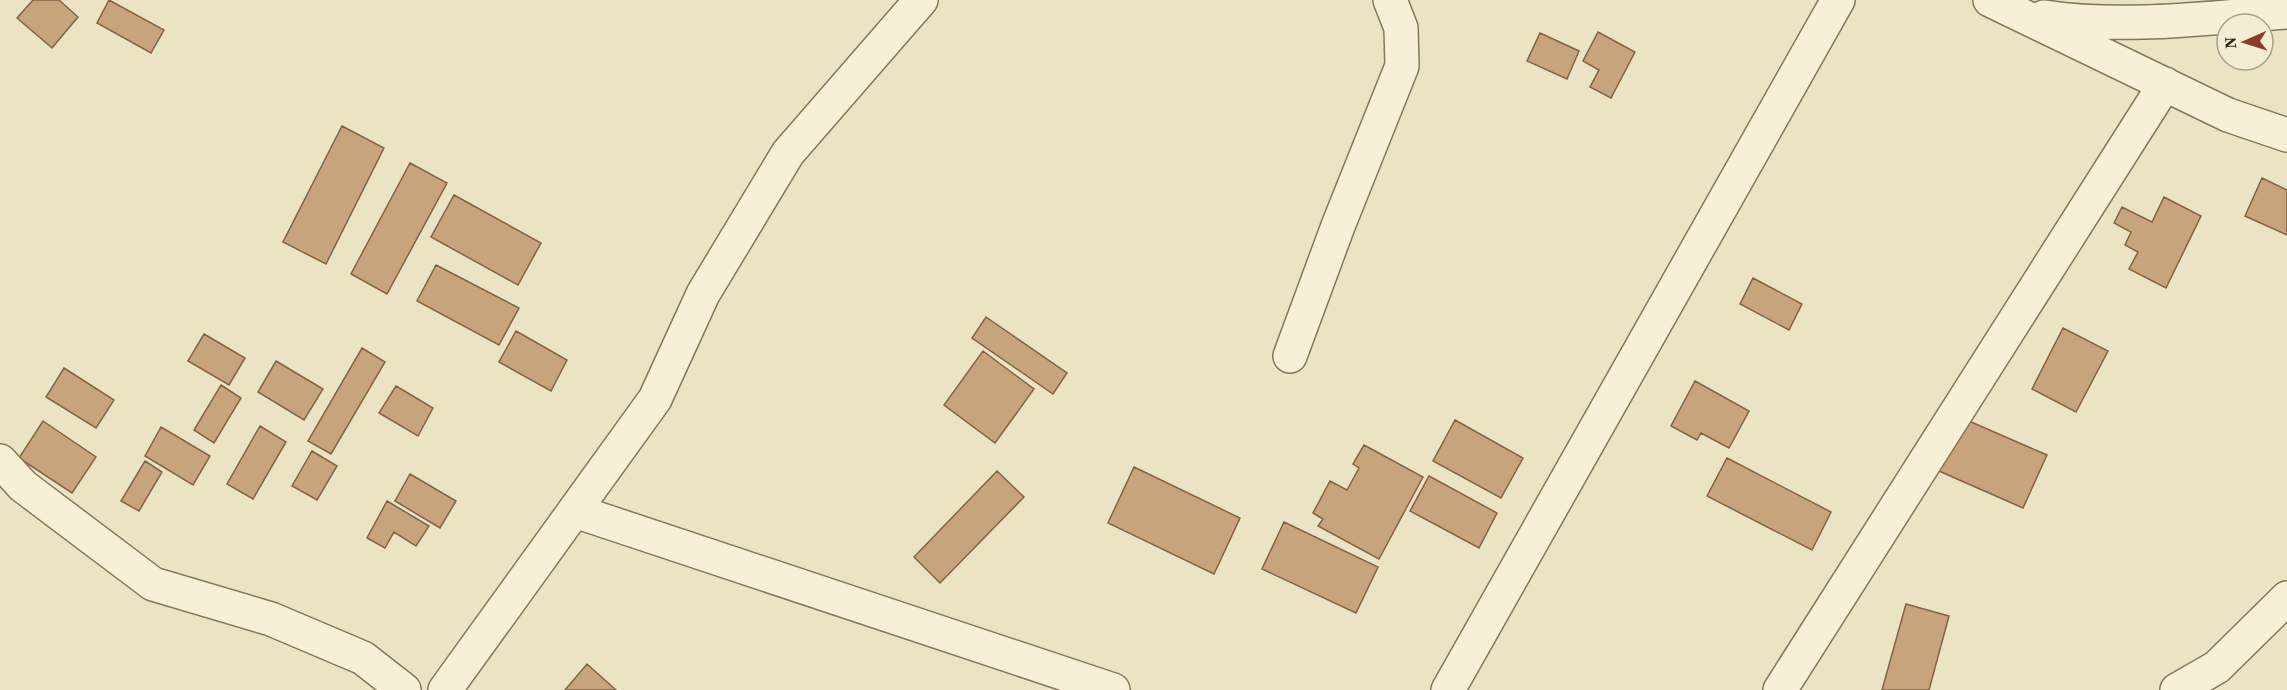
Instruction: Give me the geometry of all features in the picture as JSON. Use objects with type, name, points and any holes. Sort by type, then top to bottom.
[{"type":"street","points":[[445,690],[655,399],[704,294],[788,153],[921,0]]},
{"type":"street","points":[[1290,356],[1338,226],[1402,66],[1401,28],[1390,0]]},
{"type":"street","points":[[1448,690],[1838,0]]},
{"type":"street","points":[[2283,0],[2287,6]]},
{"type":"street","points":[[2002,6],[2078,22],[2152,22],[2287,12]]},
{"type":"street","points":[[2002,6],[2228,115],[2287,135]]},
{"type":"street","points":[[1780,690],[2165,84]]},
{"type":"street","points":[[0,461],[22,486],[153,584],[271,619],[363,658],[404,690]]},
{"type":"street","points":[[575,511],[1113,690]]},
{"type":"street","points":[[2177,690],[2217,667],[2287,598]]},
{"type":"building","points":[[33,0],[59,0],[78,17],[52,48],[17,18]]},
{"type":"building","points":[[109,0],[164,30],[151,53],[97,23]]},
{"type":"building","points":[[1598,32],[1635,52],[1611,98],[1590,87],[1599,70],[1583,61]]},
{"type":"building","points":[[1540,33],[1579,51],[1567,79],[1527,61]]},
{"type":"building","points":[[342,126],[384,148],[326,264],[283,242]]},
{"type":"building","points":[[410,163],[447,183],[387,294],[351,274]]},
{"type":"building","points":[[2262,178],[2287,190],[2287,235],[2245,216]]},
{"type":"building","points":[[454,195],[541,243],[518,285],[431,237]]},
{"type":"building","points":[[2164,197],[2201,216],[2166,288],[2129,269],[2138,252],[2125,245],[2131,232],[2114,223],[2122,207],[2152,222]]},
{"type":"building","points":[[436,265],[519,308],[499,345],[417,301]]},
{"type":"building","points":[[1753,278],[1802,304],[1789,330],[1740,304]]},
{"type":"building","points":[[986,317],[1067,373],[1053,394],[972,338]]},
{"type":"building","points":[[2063,328],[2108,351],[2076,412],[2032,389]]},
{"type":"building","points":[[516,331],[567,360],[551,391],[499,362]]},
{"type":"building","points":[[204,334],[245,358],[229,385],[188,361]]},
{"type":"building","points":[[362,348],[385,362],[331,454],[308,441]]},
{"type":"building","points":[[983,351],[1034,389],[995,443],[944,405]]},
{"type":"building","points":[[276,361],[323,389],[304,420],[258,392]]},
{"type":"building","points":[[64,368],[114,400],[96,428],[46,397]]},
{"type":"building","points":[[1695,381],[1749,411],[1729,448],[1701,433],[1697,440],[1671,426]]},
{"type":"building","points":[[221,385],[241,398],[214,443],[194,430]]},
{"type":"building","points":[[396,386],[433,408],[418,436],[379,413]]},
{"type":"building","points":[[1962,418],[2047,455],[2023,508],[1939,471]]},
{"type":"building","points":[[1455,420],[1523,458],[1501,498],[1433,461]]},
{"type":"building","points":[[43,421],[96,457],[72,493],[19,458]]},
{"type":"building","points":[[260,426],[286,442],[253,499],[227,484]]},
{"type":"building","points":[[161,427],[210,456],[193,485],[145,456]]},
{"type":"building","points":[[1364,445],[1423,477],[1379,559],[1318,526],[1323,519],[1313,513],[1330,481],[1347,490],[1359,468],[1353,464]]},
{"type":"building","points":[[312,451],[337,466],[317,500],[292,486]]},
{"type":"building","points":[[1727,458],[1831,512],[1812,550],[1707,496]]},
{"type":"building","points":[[145,461],[162,472],[139,511],[121,501]]},
{"type":"building","points":[[1134,467],[1240,518],[1214,574],[1108,523]]},
{"type":"building","points":[[997,471],[1024,497],[940,583],[914,557]]},
{"type":"building","points":[[410,474],[456,501],[440,528],[395,501]]},
{"type":"building","points":[[1429,476],[1497,513],[1479,548],[1410,511]]},
{"type":"building","points":[[387,501],[429,526],[416,546],[394,532],[385,548],[367,538]]},
{"type":"building","points":[[1284,522],[1378,567],[1356,613],[1262,569]]},
{"type":"building","points":[[1906,604],[1949,616],[1929,690],[1882,690]]},
{"type":"building","points":[[587,664],[616,690],[565,690]]}]
